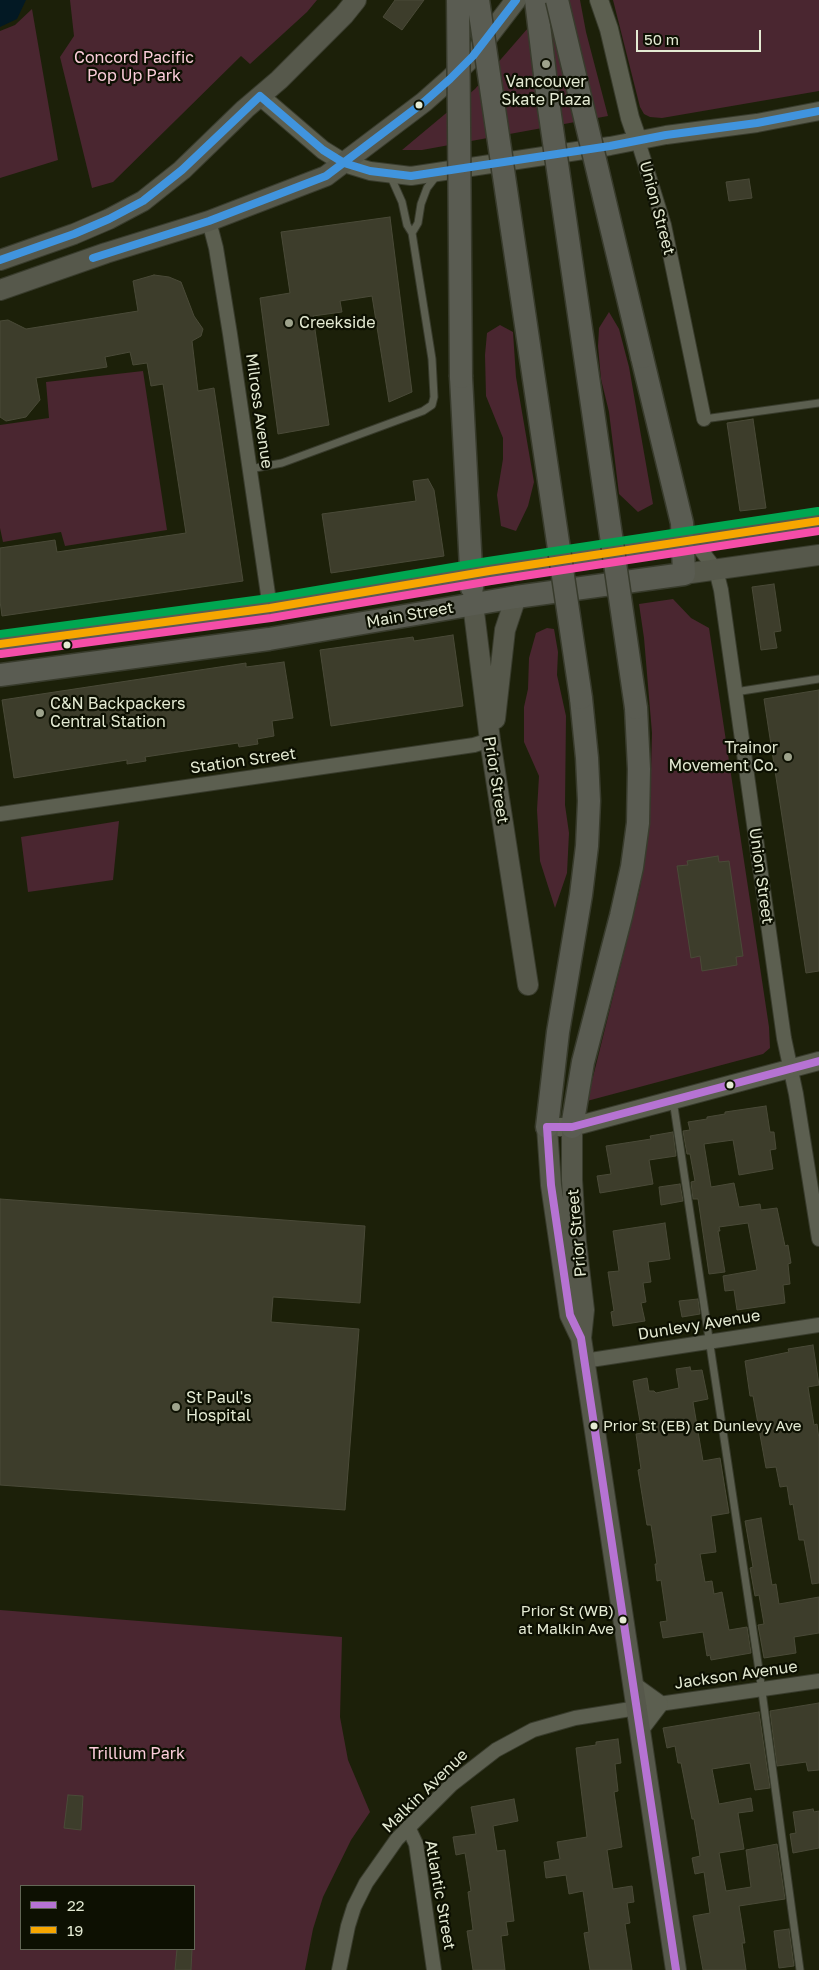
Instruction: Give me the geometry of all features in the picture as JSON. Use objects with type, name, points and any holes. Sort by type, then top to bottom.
[{"type":"main road","points":[[0,260],[74,234],[109,219],[143,201],[182,170],[286,73],[344,15],[356,0]]},
{"type":"main road","name":"Prior Street","points":[[458,0],[461,376],[473,604],[490,740],[528,985]]},
{"type":"main road","points":[[478,0],[581,698],[587,758],[589,801],[587,846],[581,895],[558,1032],[547,1128]]},
{"type":"main road","points":[[0,290],[106,253],[209,221],[326,176],[424,102],[450,79],[473,56],[516,0]]},
{"type":"main road","points":[[536,0],[549,108],[636,708],[639,769],[638,822],[632,867],[583,1062],[572,1127]]},
{"type":"main road","points":[[557,0],[685,531],[684,574]]},
{"type":"main road","name":"Main Street","points":[[0,644],[270,608],[472,575],[685,531],[819,521]]},
{"type":"main road","name":"Main Street","points":[[0,675],[269,639],[516,597],[819,555]]},
{"type":"main road","points":[[490,740],[494,729],[506,630],[516,597]]},
{"type":"main road","name":"Prior Street","points":[[572,1127],[572,1180],[576,1242],[584,1310],[581,1338],[676,1970]]},
{"type":"main road","name":"Prior Street","points":[[547,1128],[550,1185],[570,1315],[581,1338]]},
{"type":"street","name":"Union Street","points":[[599,0],[609,29],[630,118],[664,225],[704,419]]},
{"type":"street","points":[[260,96],[323,150],[344,163],[390,175],[411,176],[438,174],[666,135],[757,123],[819,112]]},
{"type":"street","name":"Milross Avenue","points":[[209,221],[216,248],[270,608]]},
{"type":"street","name":"Union Street","points":[[685,531],[716,570],[721,590],[783,1028],[819,1239]]},
{"type":"street","name":"Station Street","points":[[0,814],[474,745],[490,740]]},
{"type":"street","points":[[547,1128],[572,1127],[819,1061]]},
{"type":"street","name":"Dunlevy Avenue","points":[[584,1361],[709,1340],[819,1325]]},
{"type":"street","name":"Jackson Avenue","points":[[659,1704],[819,1681]]},
{"type":"street","points":[[634,1686],[659,1704],[640,1729]]},
{"type":"street","name":"Malkin Avenue","points":[[338,1970],[348,1926],[361,1894],[386,1852],[408,1827],[473,1766],[516,1738],[554,1723],[637,1708]]},
{"type":"street","name":"Atlantic Street","points":[[408,1827],[416,1844],[434,1970]]},
{"type":"lane","points":[[412,233],[418,223],[420,204],[427,188],[438,174]]},
{"type":"lane","points":[[250,469],[282,463],[423,411],[432,405],[434,397],[432,358],[412,233],[407,225],[402,202],[390,175]]},
{"type":"lane","points":[[704,419],[819,403]]},
{"type":"lane","points":[[735,692],[819,679]]},
{"type":"lane","points":[[673,1100],[762,1689],[800,1970]]},
{"type":"green space","name":"Concord Pacific Pop Up Park","points":[[70,0],[317,0],[307,12],[250,64],[241,56],[113,182],[92,188],[60,57],[74,36]]},
{"type":"green space","name":"Vancouver Skate Plaza","points":[[550,0],[580,0],[586,32],[608,116],[422,150],[402,150],[475,89],[548,5]]},
{"type":"green space","points":[[613,0],[819,0],[819,91],[662,118],[650,117],[644,114],[640,107]]},
{"type":"green space","points":[[32,9],[58,160],[0,178],[0,31],[15,25]]},
{"type":"green space","points":[[609,312],[619,329],[629,367],[653,504],[638,512],[619,494],[609,412],[601,379],[598,346],[599,328]]},
{"type":"green space","points":[[500,325],[513,332],[516,377],[534,482],[528,506],[516,531],[501,526],[497,495],[503,459],[503,438],[486,396],[485,355],[487,333]]},
{"type":"green space","points":[[143,371],[167,530],[65,546],[61,532],[3,542],[0,528],[0,425],[49,418],[46,382]]},
{"type":"green space","points":[[673,599],[691,618],[709,628],[769,1027],[770,1048],[763,1054],[587,1101],[640,888],[650,808],[652,733],[644,638],[639,604]]},
{"type":"green space","points":[[547,628],[554,629],[558,652],[557,675],[566,716],[565,805],[569,833],[567,873],[555,908],[540,861],[537,810],[539,776],[524,742],[524,707],[528,689],[529,658],[536,633]]},
{"type":"green space","points":[[119,821],[113,880],[28,892],[21,837]]},
{"type":"green space","name":"Trillium Park","points":[[0,1610],[342,1637],[340,1717],[348,1760],[370,1812],[351,1840],[323,1897],[313,1929],[305,1970],[0,1970]]},
{"type":"water","points":[[0,0],[26,0],[17,19],[0,27]]},
{"type":"building","points":[[395,0],[424,0],[402,30],[383,17]]},
{"type":"building","points":[[749,179],[752,198],[729,201],[726,182]]},
{"type":"building","name":"Creekside","points":[[390,217],[412,392],[389,402],[372,296],[340,301],[342,312],[313,316],[329,425],[278,434],[260,298],[290,293],[281,232]]},
{"type":"building","points":[[154,275],[169,277],[181,282],[194,316],[203,329],[201,336],[192,341],[198,391],[214,388],[243,581],[2,616],[0,601],[0,548],[55,540],[57,552],[186,533],[163,384],[151,386],[147,363],[133,365],[130,352],[105,357],[107,367],[36,378],[40,400],[26,417],[6,421],[0,417],[0,321],[8,320],[26,329],[138,311],[133,281]]},
{"type":"building","points":[[753,419],[766,508],[740,511],[727,423]]},
{"type":"building","points":[[428,479],[434,490],[444,556],[331,573],[322,514],[416,501],[413,481]]},
{"type":"building","points":[[774,584],[781,631],[774,632],[777,648],[761,650],[752,587]]},
{"type":"building","points":[[453,635],[463,706],[331,726],[320,650],[413,637],[414,641]]},
{"type":"building","points":[[284,662],[293,718],[272,721],[274,736],[257,739],[258,744],[239,747],[238,743],[145,757],[146,761],[127,764],[127,760],[14,778],[2,700],[246,663],[246,667]]},
{"type":"building","points":[[819,690],[819,971],[806,973],[764,699]]},
{"type":"building","points":[[718,856],[719,862],[729,861],[743,956],[736,957],[737,965],[702,971],[700,956],[691,958],[677,866],[688,865],[687,861]]},
{"type":"building","points":[[766,1106],[770,1132],[774,1132],[776,1149],[770,1150],[773,1169],[739,1175],[733,1140],[704,1144],[711,1187],[734,1183],[739,1207],[760,1204],[761,1210],[777,1208],[785,1246],[788,1245],[791,1263],[788,1264],[790,1284],[783,1285],[785,1303],[737,1310],[734,1290],[725,1291],[723,1276],[757,1270],[748,1223],[719,1227],[720,1231],[718,1231],[725,1272],[709,1274],[698,1199],[693,1199],[691,1182],[695,1181],[683,1131],[690,1130],[688,1122],[707,1119],[707,1117],[725,1114],[725,1112]]},
{"type":"building","points":[[673,1132],[676,1156],[649,1160],[653,1184],[600,1193],[597,1176],[611,1174],[606,1146],[651,1139],[650,1136]]},
{"type":"building","points":[[680,1184],[683,1201],[661,1205],[659,1187]]},
{"type":"building","name":"St Paul's Hospital","points":[[0,1199],[365,1226],[360,1303],[273,1297],[271,1322],[359,1329],[345,1510],[0,1485]]},
{"type":"building","points":[[665,1223],[670,1259],[648,1262],[651,1282],[643,1283],[646,1302],[641,1303],[645,1321],[613,1326],[611,1312],[614,1311],[608,1272],[619,1271],[613,1231]]},
{"type":"building","points":[[698,1299],[700,1314],[682,1317],[679,1301]]},
{"type":"building","points":[[813,1345],[819,1385],[808,1387],[814,1425],[817,1424],[819,1439],[819,1583],[812,1584],[804,1540],[799,1540],[793,1504],[790,1505],[787,1486],[780,1487],[776,1467],[766,1468],[753,1396],[750,1396],[745,1361],[789,1352],[788,1349]]},
{"type":"building","points":[[690,1367],[691,1371],[702,1370],[708,1399],[693,1402],[703,1461],[720,1458],[729,1513],[711,1516],[716,1552],[700,1554],[705,1582],[712,1581],[714,1594],[722,1592],[729,1630],[747,1627],[751,1653],[711,1660],[710,1655],[707,1656],[703,1632],[663,1638],[660,1622],[667,1621],[661,1580],[657,1581],[655,1564],[657,1564],[651,1525],[647,1525],[638,1470],[641,1469],[636,1434],[642,1433],[633,1381],[647,1378],[649,1391],[656,1393],[679,1388],[676,1369]]},
{"type":"building","points":[[761,1518],[772,1585],[776,1584],[779,1604],[819,1597],[819,1633],[794,1637],[796,1653],[764,1658],[758,1625],[764,1624],[759,1595],[755,1596],[750,1568],[753,1567],[745,1521]]},
{"type":"building","points":[[819,1703],[819,1770],[808,1771],[806,1762],[777,1766],[770,1711]]},
{"type":"building","points":[[759,1712],[770,1788],[755,1790],[750,1763],[712,1769],[719,1804],[751,1798],[753,1811],[738,1813],[744,1849],[719,1853],[726,1891],[751,1887],[746,1850],[777,1844],[785,1899],[739,1906],[745,1943],[742,1943],[746,1970],[703,1970],[693,1916],[710,1913],[704,1872],[695,1874],[692,1858],[700,1856],[694,1819],[692,1819],[681,1763],[678,1763],[675,1746],[667,1748],[663,1728]]},
{"type":"building","points":[[618,1739],[621,1763],[615,1764],[618,1791],[614,1792],[622,1847],[607,1850],[613,1889],[632,1886],[634,1902],[627,1903],[630,1923],[625,1924],[632,1970],[590,1970],[584,1933],[589,1932],[583,1891],[569,1894],[566,1875],[546,1878],[544,1862],[560,1859],[557,1842],[587,1837],[576,1748],[596,1745],[596,1742]]},
{"type":"building","points":[[68,1795],[83,1796],[81,1830],[64,1828]]},
{"type":"building","points":[[514,1799],[518,1821],[493,1826],[497,1851],[505,1850],[514,1921],[506,1922],[508,1935],[501,1936],[505,1970],[473,1970],[467,1931],[473,1930],[468,1892],[471,1891],[465,1853],[456,1855],[453,1837],[476,1834],[471,1807]]},
{"type":"building","points":[[813,1809],[814,1812],[819,1811],[819,1848],[793,1853],[790,1834],[796,1833],[793,1812]]},
{"type":"building","points":[[789,1929],[794,1966],[779,1968],[774,1931]]},
{"type":"building","points":[[177,1950],[192,1950],[191,1970],[175,1970]]},
{"type":"transit line","points":[[93,258],[209,221],[326,176],[424,102],[450,79],[473,56],[516,0]]},
{"type":"transit line","points":[[0,260],[74,234],[109,219],[143,201],[182,170],[260,96],[323,150],[344,163],[370,171],[411,176],[610,146],[666,135],[757,123],[819,111]]},
{"type":"transit line","points":[[0,634],[269,598],[488,561],[818,511]]},
{"type":"transit line","name":"19","points":[[0,644],[270,608],[489,571],[819,521]]},
{"type":"transit line","points":[[1,654],[271,618],[491,581],[819,531]]},
{"type":"transit line","name":"22","points":[[676,1970],[581,1338],[570,1315],[551,1185],[547,1127],[572,1127],[819,1061]]},
{"type":"place","name":"Vancouver Skate Plaza","points":[[546,64]]},
{"type":"place","name":"Creekside","points":[[289,323]]},
{"type":"place","name":"C&N Backpackers Central Station","points":[[40,713]]},
{"type":"place","name":"Trainor Movement Co.","points":[[788,757]]},
{"type":"place","name":"St Paul's Hospital","points":[[176,1407]]},
{"type":"place","name":"Prior St (EB) at Dunlevy Ave","points":[[594,1426]]},
{"type":"place","name":"Prior St (WB) at Malkin Ave","points":[[623,1620]]}]
